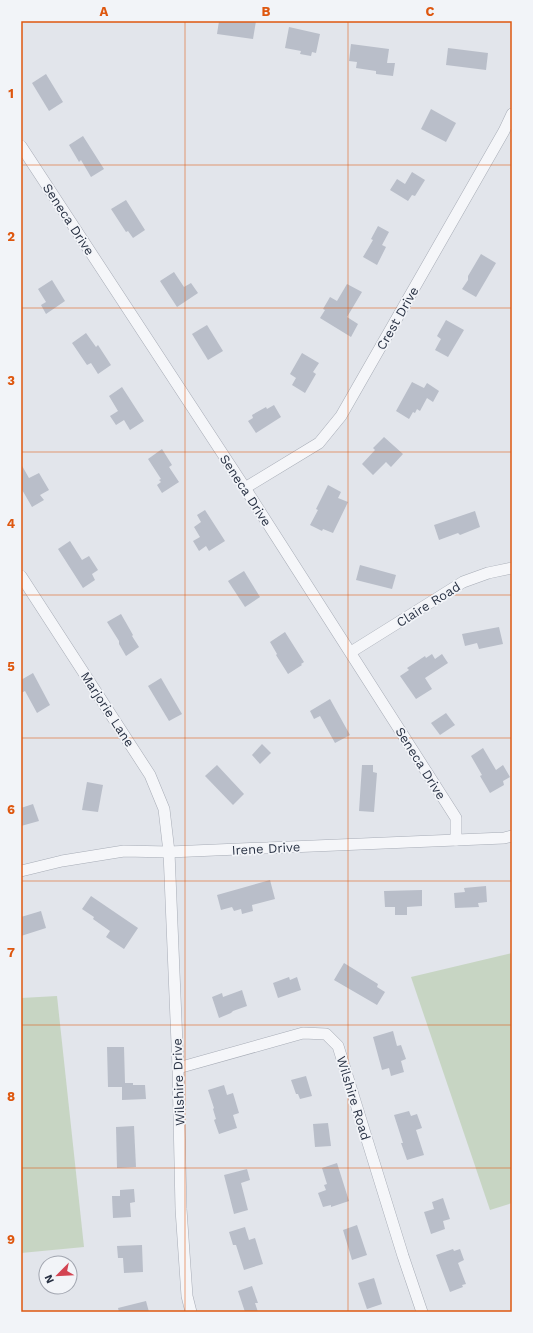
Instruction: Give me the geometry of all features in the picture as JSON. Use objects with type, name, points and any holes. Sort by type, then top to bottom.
[{"type":"street","name":"Crest Drive","points":[[245,488],[319,444],[341,416],[508,134],[512,114]]},
{"type":"street","name":"Seneca Drive","points":[[21,146],[245,488],[456,818],[456,840]]},
{"type":"street","name":"Claire Road","points":[[350,652],[463,582],[488,573],[512,568]]},
{"type":"street","name":"Marjorie Lane","points":[[21,576],[150,775],[164,809],[169,852]]},
{"type":"street","name":"Irene Drive","points":[[21,871],[62,861],[124,851],[169,852],[504,838],[512,836]]},
{"type":"street","name":"Wilshire Drive","points":[[169,852],[178,1068],[181,1210],[187,1296],[191,1312]]},
{"type":"street","name":"Wilshire Road","points":[[178,1068],[303,1033],[326,1034],[338,1046],[403,1256],[422,1312]]},
{"type":"green space","points":[[512,953],[512,1203],[490,1210],[411,977]]},
{"type":"green space","points":[[57,996],[84,1247],[21,1253],[21,998]]},
{"type":"building","points":[[219,21],[256,21],[253,39],[217,34]]},
{"type":"building","points":[[289,27],[320,34],[316,53],[312,52],[311,56],[300,54],[301,51],[285,48]]},
{"type":"building","points":[[351,44],[389,49],[387,63],[395,63],[393,76],[376,74],[376,71],[356,68],[357,62],[349,61]]},
{"type":"building","points":[[448,48],[488,53],[486,70],[446,65]]},
{"type":"building","points":[[46,74],[63,102],[49,111],[32,83]]},
{"type":"building","points":[[431,109],[456,123],[446,142],[421,129]]},
{"type":"building","points":[[83,136],[104,169],[91,177],[81,160],[79,162],[69,145]]},
{"type":"building","points":[[412,172],[425,180],[415,196],[412,195],[408,201],[390,190],[397,179],[405,184]]},
{"type":"building","points":[[126,200],[145,230],[133,238],[128,231],[126,232],[111,209]]},
{"type":"building","points":[[378,226],[389,232],[382,245],[386,247],[377,265],[363,257],[373,240],[371,239]]},
{"type":"building","points":[[481,254],[496,263],[476,297],[462,289]]},
{"type":"building","points":[[174,272],[184,287],[191,283],[198,293],[177,307],[160,281]]},
{"type":"building","points":[[52,280],[65,301],[46,314],[41,305],[46,302],[38,289]]},
{"type":"building","points":[[347,284],[362,292],[347,317],[358,324],[351,337],[320,318],[330,297],[337,301]]},
{"type":"building","points":[[446,320],[464,330],[448,357],[435,350],[441,339],[437,336]]},
{"type":"building","points":[[207,325],[223,351],[208,360],[192,334]]},
{"type":"building","points":[[86,333],[96,347],[98,345],[111,365],[98,374],[91,363],[87,365],[72,343]]},
{"type":"building","points":[[302,353],[319,363],[313,372],[316,374],[305,393],[292,385],[296,378],[290,374]]},
{"type":"building","points":[[412,382],[424,388],[427,383],[439,391],[433,402],[427,398],[420,411],[417,409],[415,413],[413,412],[409,419],[396,411]]},
{"type":"building","points":[[122,387],[144,421],[130,430],[124,420],[116,425],[110,416],[118,411],[109,396]]},
{"type":"building","points":[[274,405],[281,417],[256,433],[248,421],[253,418],[252,415],[266,407],[267,409]]},
{"type":"building","points":[[384,437],[403,454],[391,467],[386,462],[373,475],[362,464],[375,450],[373,448]]},
{"type":"building","points":[[162,449],[172,465],[169,467],[179,482],[162,493],[157,485],[161,482],[159,480],[161,479],[148,459]]},
{"type":"building","points":[[21,464],[29,478],[39,473],[49,490],[40,495],[44,500],[32,507],[21,488]]},
{"type":"building","points":[[328,485],[341,492],[338,498],[348,502],[333,533],[323,529],[322,531],[310,525]]},
{"type":"building","points":[[205,510],[225,541],[209,551],[206,546],[199,551],[193,541],[200,537],[194,527],[201,522],[197,515]]},
{"type":"building","points":[[475,511],[480,527],[460,535],[458,533],[439,540],[434,525]]},
{"type":"building","points":[[70,541],[82,560],[89,556],[98,570],[92,574],[95,580],[83,588],[58,549]]},
{"type":"building","points":[[360,565],[396,575],[392,589],[356,580]]},
{"type":"building","points":[[244,571],[260,597],[245,607],[228,581]]},
{"type":"building","points":[[121,614],[139,647],[126,656],[119,644],[119,641],[107,622]]},
{"type":"building","points":[[499,627],[503,644],[479,649],[477,643],[465,646],[462,634]]},
{"type":"building","points":[[285,632],[304,662],[288,674],[270,642]]},
{"type":"building","points":[[432,654],[435,659],[442,654],[448,663],[425,678],[432,689],[416,699],[400,676],[409,670],[407,668],[425,656],[426,658]]},
{"type":"building","points":[[33,673],[50,705],[37,713],[25,691],[21,693],[21,680]]},
{"type":"building","points":[[161,678],[182,714],[169,721],[148,686]]},
{"type":"building","points":[[330,699],[350,735],[335,743],[320,716],[314,719],[310,711]]},
{"type":"building","points":[[446,713],[455,725],[440,735],[431,723]]},
{"type":"building","points":[[262,744],[271,753],[260,764],[252,755]]},
{"type":"building","points":[[483,748],[496,770],[503,765],[510,777],[503,781],[504,785],[490,793],[471,756]]},
{"type":"building","points":[[217,765],[244,794],[233,805],[205,776]]},
{"type":"building","points":[[362,765],[373,765],[373,772],[377,773],[374,812],[359,811]]},
{"type":"building","points":[[87,782],[103,785],[98,812],[82,810]]},
{"type":"building","points":[[33,804],[39,821],[21,826],[21,808]]},
{"type":"building","points":[[270,880],[275,899],[252,905],[253,911],[242,914],[241,909],[234,911],[232,907],[221,910],[217,895]]},
{"type":"building","points":[[486,886],[487,902],[478,903],[479,907],[455,908],[454,893],[465,892],[464,888]]},
{"type":"building","points":[[422,890],[422,906],[407,907],[407,915],[395,915],[395,907],[385,907],[384,891]]},
{"type":"building","points":[[91,896],[138,928],[124,949],[106,937],[110,931],[82,909]]},
{"type":"building","points":[[41,911],[46,928],[21,936],[21,917]]},
{"type":"building","points":[[344,963],[378,984],[377,987],[385,992],[377,1005],[334,980]]},
{"type":"building","points":[[289,977],[290,980],[297,977],[301,990],[278,998],[273,983]]},
{"type":"building","points":[[242,990],[247,1006],[219,1018],[212,997],[222,993],[223,997]]},
{"type":"building","points":[[393,1031],[397,1046],[401,1045],[406,1059],[401,1061],[404,1072],[391,1076],[389,1068],[382,1070],[373,1037]]},
{"type":"building","points":[[107,1047],[124,1047],[125,1083],[145,1085],[146,1099],[122,1100],[122,1087],[108,1087]]},
{"type":"building","points":[[306,1076],[312,1096],[300,1099],[298,1094],[296,1094],[291,1080]]},
{"type":"building","points":[[224,1085],[227,1095],[233,1093],[239,1113],[233,1115],[237,1128],[219,1134],[214,1120],[216,1119],[214,1108],[208,1090]]},
{"type":"building","points":[[409,1111],[411,1116],[417,1114],[422,1128],[416,1130],[424,1155],[407,1160],[394,1115]]},
{"type":"building","points":[[328,1123],[331,1146],[315,1147],[313,1124]]},
{"type":"building","points":[[134,1126],[136,1167],[117,1168],[116,1127]]},
{"type":"building","points":[[337,1163],[349,1201],[331,1207],[331,1205],[323,1207],[318,1193],[326,1190],[324,1185],[327,1184],[322,1168]]},
{"type":"building","points":[[247,1169],[250,1180],[241,1183],[248,1210],[234,1214],[224,1175]]},
{"type":"building","points":[[134,1189],[135,1202],[130,1203],[131,1217],[113,1218],[112,1196],[120,1196],[120,1190]]},
{"type":"building","points":[[443,1198],[450,1219],[443,1221],[445,1229],[431,1234],[424,1212],[434,1209],[432,1202]]},
{"type":"building","points":[[357,1225],[367,1255],[352,1260],[343,1230]]},
{"type":"building","points":[[245,1227],[249,1240],[255,1238],[263,1264],[244,1270],[236,1245],[233,1245],[229,1232]]},
{"type":"building","points":[[142,1245],[143,1272],[124,1273],[123,1258],[118,1258],[117,1246]]},
{"type":"building","points":[[453,1249],[454,1251],[460,1249],[464,1260],[458,1263],[466,1284],[462,1285],[463,1287],[450,1292],[436,1255]]},
{"type":"building","points":[[374,1278],[382,1304],[367,1309],[358,1283]]},
{"type":"building","points":[[252,1286],[258,1303],[255,1303],[258,1312],[245,1312],[238,1291]]},
{"type":"building","points":[[146,1301],[149,1312],[119,1312],[118,1308]]}]
